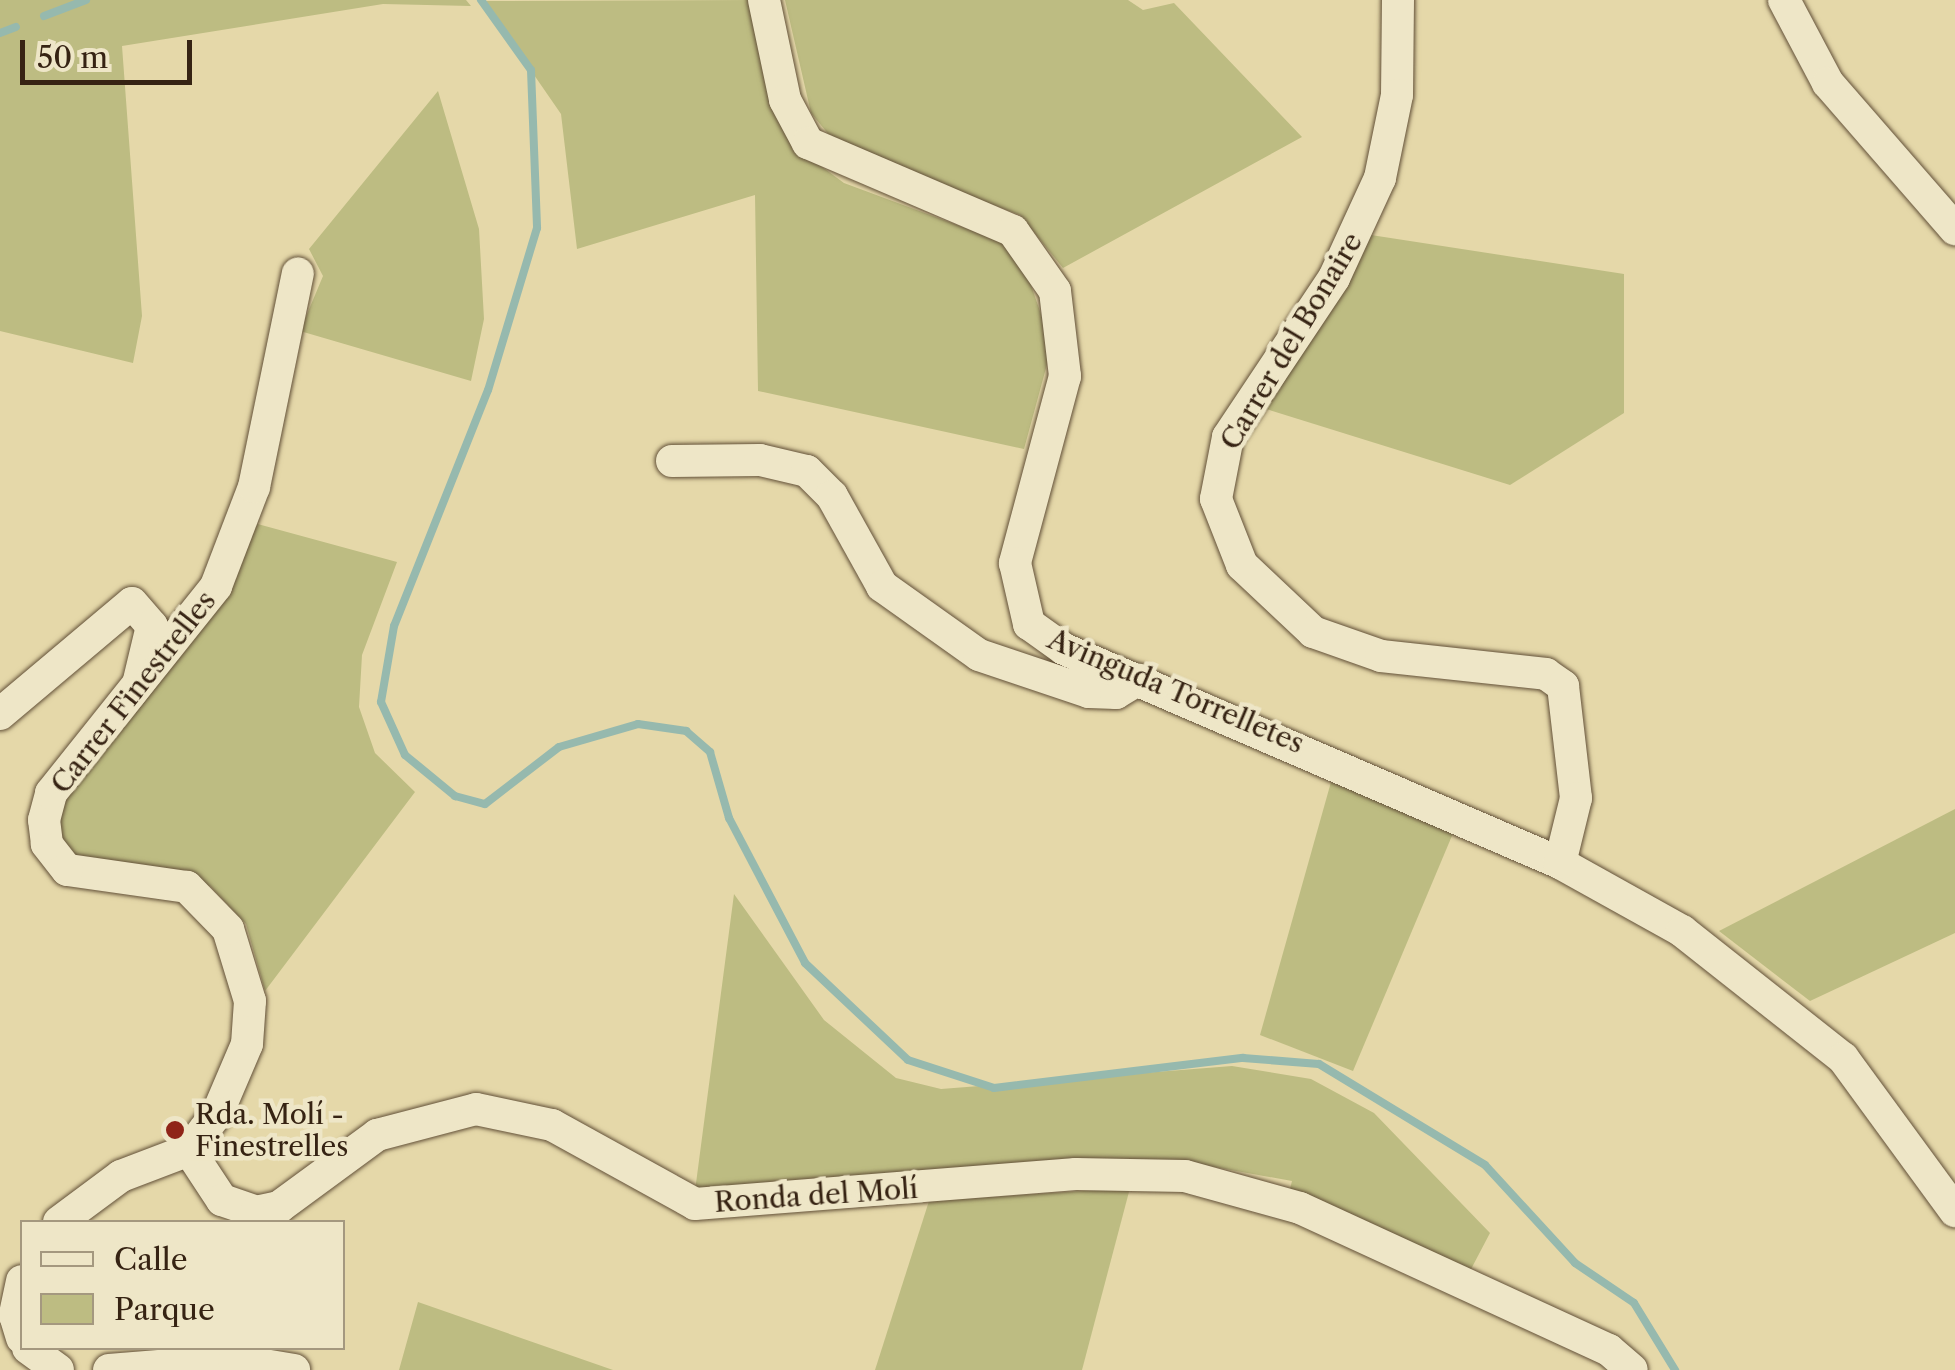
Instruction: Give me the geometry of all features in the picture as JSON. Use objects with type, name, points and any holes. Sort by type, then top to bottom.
[{"type":"street","name":"Avinguda Torrelletes","points":[[764,0],[785,100],[808,143],[1014,231],[1044,271],[1060,315],[1066,376],[1018,538],[1018,598],[1050,642],[1560,863],[1694,938],[1800,1018],[1843,1058],[1955,1211]]},
{"type":"street","name":"Carrer del Bonaire","points":[[1398,0],[1397,94],[1380,178],[1334,278],[1228,437],[1216,498],[1242,565],[1313,632],[1381,656],[1546,674],[1563,686],[1576,798],[1560,863]]},
{"type":"street","points":[[1784,0],[1828,83],[1955,229]]},
{"type":"street","name":"Carrer Finestrelles","points":[[189,1150],[218,1112],[248,1044],[250,1001],[228,928],[187,887],[67,870],[45,832],[51,794],[134,698],[203,607],[238,538],[298,273]]},
{"type":"street","points":[[672,462],[760,460],[807,472],[832,496],[882,586],[978,655],[1089,692],[1116,693],[1138,680]]},
{"type":"street","points":[[2,719],[132,603],[152,626],[134,698]]},
{"type":"street","name":"Ronda del Molí","points":[[189,1150],[222,1200],[256,1212],[278,1207],[377,1134],[463,1109],[552,1125],[694,1204],[1076,1174],[1185,1176],[1300,1208],[1609,1350],[1632,1370]]},
{"type":"street","points":[[62,1220],[121,1176],[189,1150]]},
{"type":"street","points":[[31,1350],[58,1370]]},
{"type":"street","points":[[109,1370],[234,1360],[294,1370]]},
{"type":"green space","points":[[0,0],[466,0],[471,6],[383,4],[122,46],[142,316],[133,363],[0,331]]},
{"type":"green space","points":[[753,0],[775,112],[792,145],[844,183],[1000,241],[1024,265],[1052,346],[1024,449],[758,391],[755,195],[577,249],[561,114],[483,1]]},
{"type":"green space","points":[[785,0],[1128,0],[1143,10],[1174,3],[1302,137],[1063,268],[1020,215],[839,147],[811,113]]},
{"type":"green space","points":[[438,91],[479,229],[484,319],[471,381],[300,331],[323,276],[309,249]]},
{"type":"green space","points":[[1371,235],[1624,274],[1624,413],[1510,485],[1263,408]]},
{"type":"green space","points":[[254,523],[397,562],[362,655],[359,707],[375,753],[415,792],[265,991],[246,924],[210,886],[81,863],[55,830],[58,810],[193,641]]},
{"type":"green space","points":[[1331,782],[1454,831],[1353,1071],[1260,1035]]},
{"type":"green space","points":[[1955,809],[1955,933],[1810,1001],[1719,931]]},
{"type":"green space","points":[[734,894],[824,1020],[896,1078],[941,1089],[1232,1066],[1311,1079],[1374,1113],[1490,1233],[1469,1273],[1290,1189],[1292,1181],[1198,1164],[695,1191]]},
{"type":"green space","points":[[1130,1188],[1082,1370],[875,1370],[929,1201]]},
{"type":"green space","points":[[418,1302],[567,1354],[613,1370],[399,1370]]},
{"type":"waterway","points":[[44,16],[86,0]]},
{"type":"waterway","points":[[481,0],[531,70],[537,228],[488,390],[394,626],[381,702],[405,755],[455,796],[485,804],[559,747],[638,724],[686,731],[710,752],[729,818],[805,963],[908,1060],[994,1088],[1243,1058],[1319,1064],[1485,1165],[1575,1263],[1634,1303],[1675,1370]]},
{"type":"waterway","points":[[0,33],[16,27]]},
{"type":"place","name":"Rda. Molí - Finestrelles","points":[[175,1130]]}]
